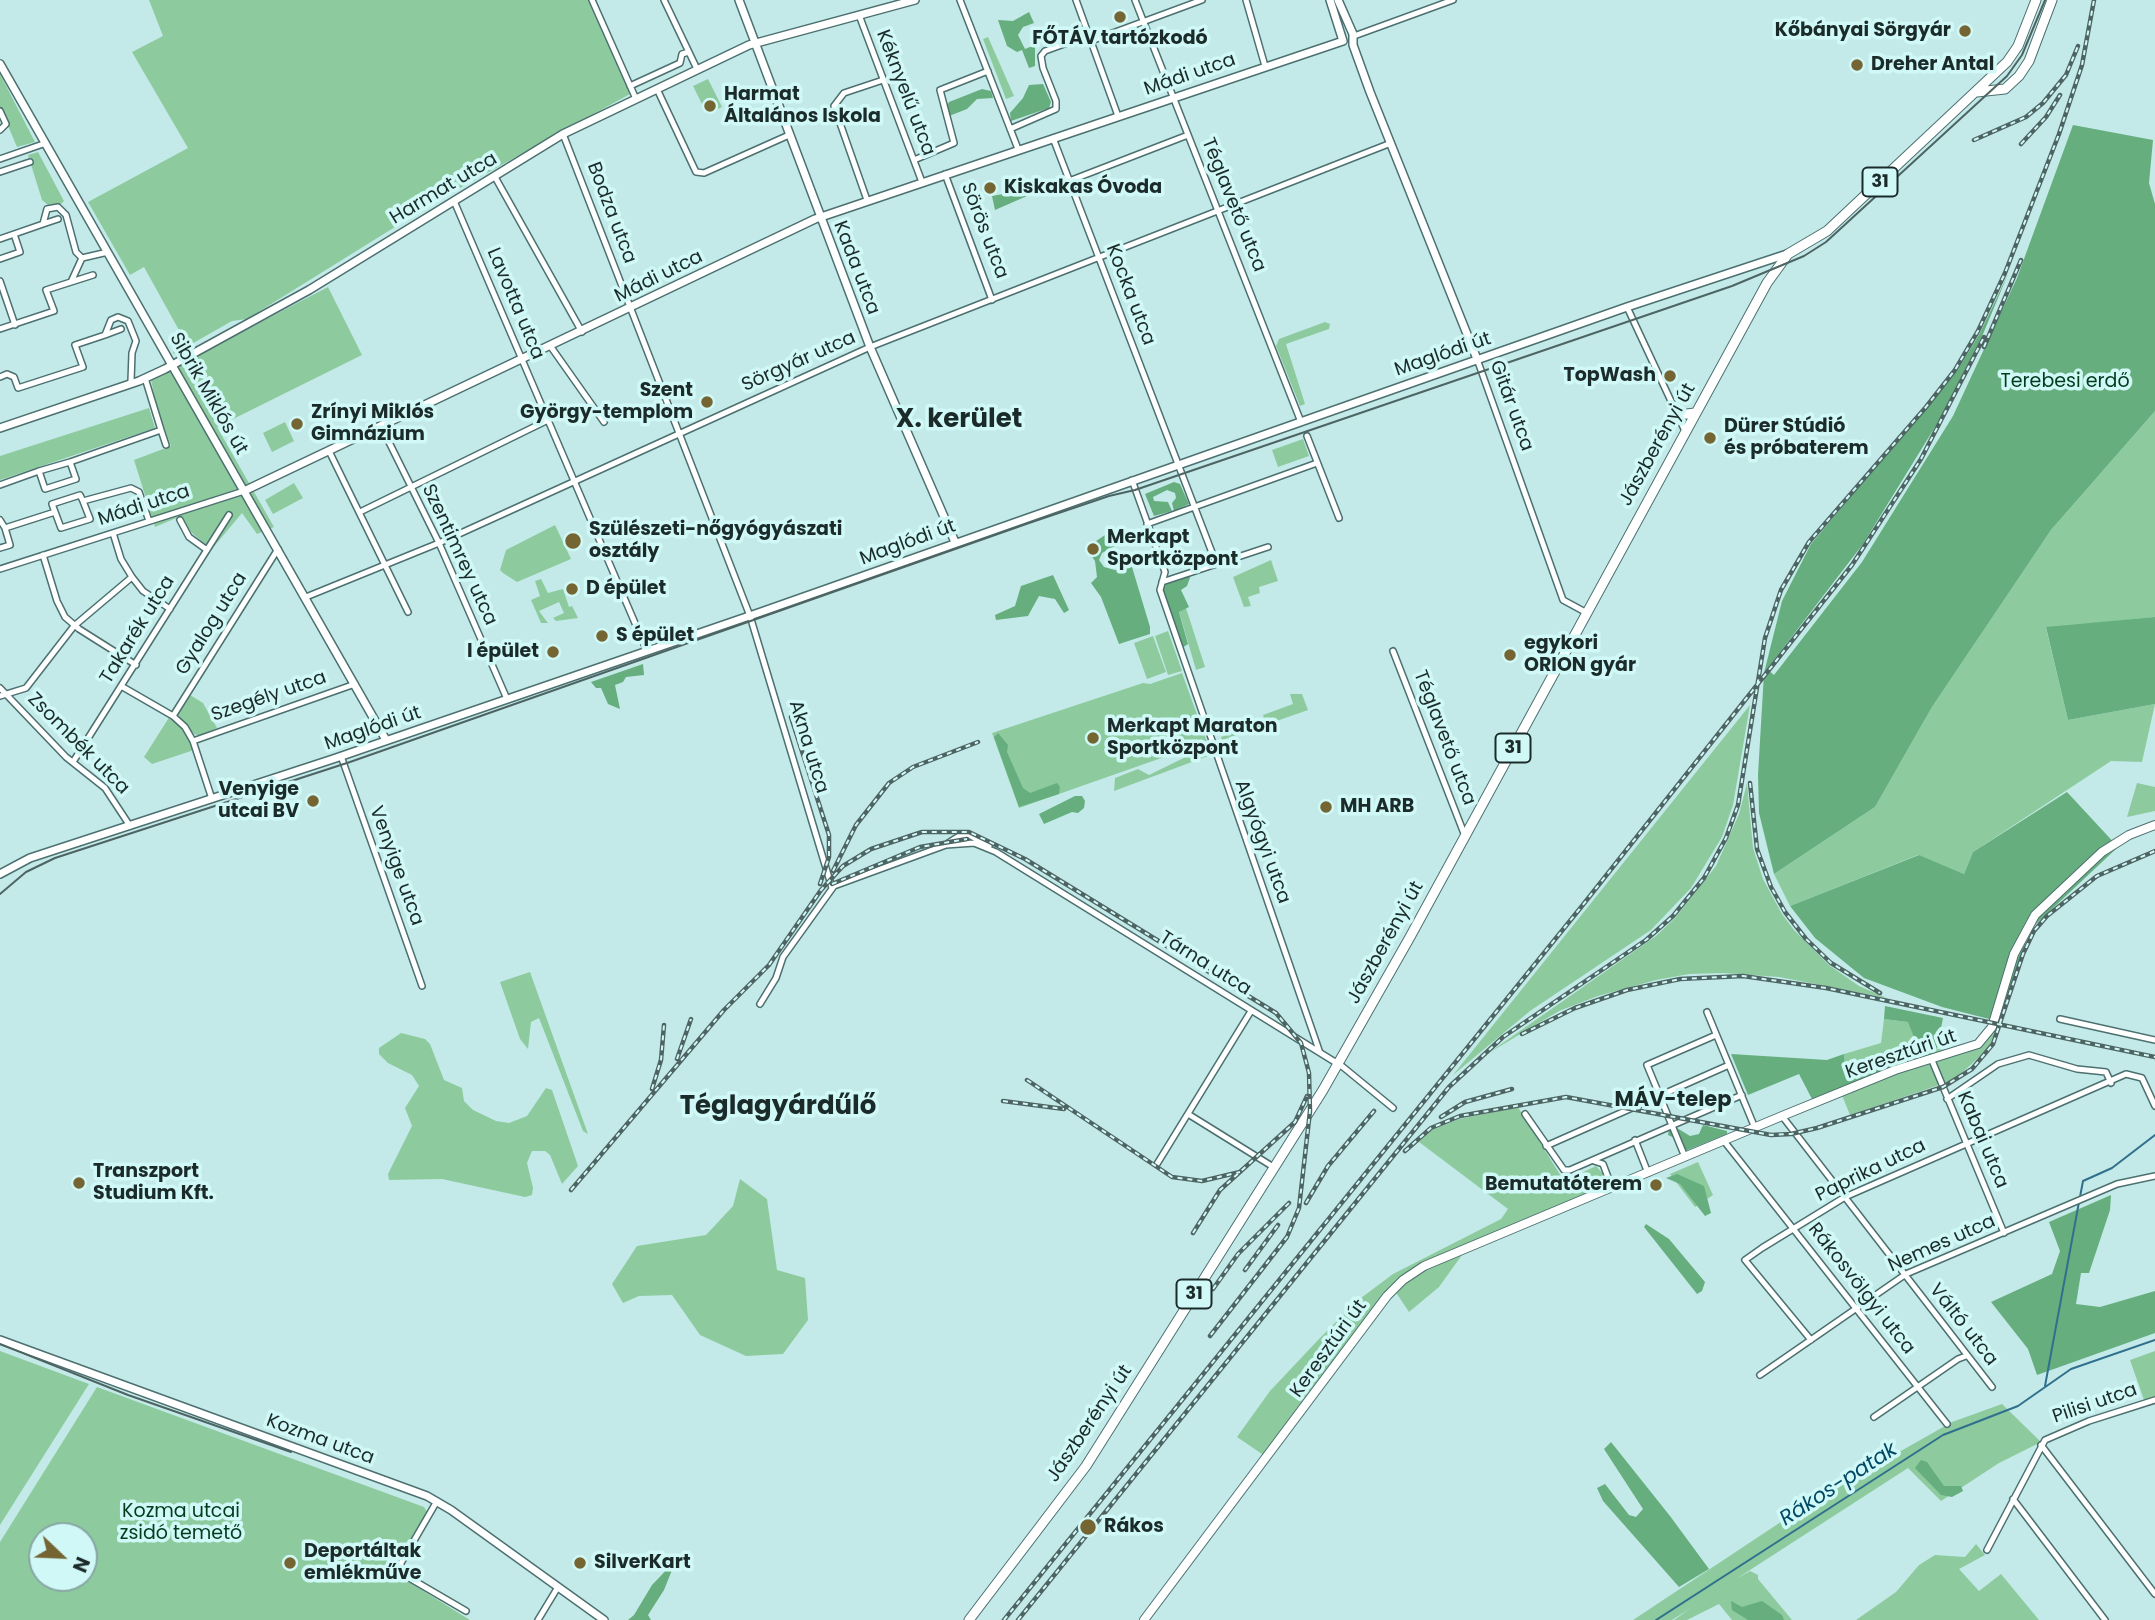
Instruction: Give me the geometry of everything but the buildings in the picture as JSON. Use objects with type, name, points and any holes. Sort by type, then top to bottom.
[{"type":"main road","name":"31","points":[[1788,254],[1826,230],[1998,71],[2018,46],[2036,0]]},
{"type":"main road","points":[[1975,93],[2001,91],[2014,83],[2029,61],[2052,0]]},
{"type":"main road","points":[[1998,71],[1994,82],[2001,91]]},
{"type":"main road","name":"Jászberényi út","points":[[969,1620],[1086,1466],[1338,1064],[1753,305],[1788,254]]},
{"type":"main road","points":[[1678,415],[1695,413]]},
{"type":"main road","name":"Keresztúri út","points":[[1144,1620],[1387,1296],[1403,1280],[1424,1266],[1782,1116],[1982,1041],[1995,1020],[2014,954],[2029,923],[2102,852],[2129,835],[2155,825]]},
{"type":"street","points":[[592,0],[636,99]]},
{"type":"street","points":[[664,0],[697,69]]},
{"type":"street","name":"Kada utca","points":[[739,0],[870,347],[955,542]]},
{"type":"street","points":[[875,0],[878,10]]},
{"type":"street","name":"Harmat utca","points":[[0,428],[145,378],[173,364],[298,297],[563,134],[697,69],[755,43],[915,0]]},
{"type":"street","points":[[960,0],[1018,149]]},
{"type":"street","points":[[1076,0],[1118,116]]},
{"type":"street","name":"Téglavető utca","points":[[1135,0],[1301,422]]},
{"type":"street","points":[[1010,129],[1056,109],[1056,101],[1042,68],[1041,56],[1045,51],[1144,23],[1202,0]]},
{"type":"street","points":[[1247,0],[1265,66]]},
{"type":"street","name":"Gitár utca","points":[[1330,0],[1391,143],[1477,359],[1563,600],[1587,612]]},
{"type":"street","name":"Gitár utca","points":[[1338,0],[1348,38]]},
{"type":"street","name":"Mádi utca","points":[[0,569],[244,491],[820,217],[1348,38],[1433,3],[1453,0]]},
{"type":"street","name":"Kéknyelű utca","points":[[859,15],[922,182]]},
{"type":"street","points":[[631,86],[680,63],[682,54],[689,52]]},
{"type":"street","name":"Sibrik Miklós út","points":[[0,64],[386,740]]},
{"type":"street","points":[[914,160],[954,143],[940,90],[988,71]]},
{"type":"street","name":"Kada utca","points":[[867,200],[834,107],[844,93],[883,80]]},
{"type":"street","points":[[657,89],[693,170],[704,173],[789,135]]},
{"type":"street","points":[[0,111],[6,124],[0,130]]},
{"type":"street","name":"Bodza utca","points":[[563,134],[750,616]]},
{"type":"street","points":[[1069,181],[1188,135]]},
{"type":"street","name":"Kocka utca","points":[[1053,138],[1216,563]]},
{"type":"street","name":"Sörgyár utca","points":[[306,597],[439,543],[870,347],[1391,143]]},
{"type":"street","points":[[0,159],[46,144]]},
{"type":"street","points":[[0,172],[30,162]]},
{"type":"street","name":"Sörös utca","points":[[945,174],[992,300]]},
{"type":"street","points":[[495,177],[582,332]]},
{"type":"street","name":"Lavotta utca","points":[[453,200],[647,651]]},
{"type":"street","points":[[43,224],[47,209],[54,206],[61,209],[76,252],[82,258]]},
{"type":"street","points":[[0,239],[58,219]]},
{"type":"street","points":[[0,259],[20,252],[14,233]]},
{"type":"street","points":[[82,258],[108,252]]},
{"type":"street","name":"Maglódi út","points":[[0,874],[30,858],[341,757],[750,616],[1477,359],[1788,254]]},
{"type":"street","points":[[71,282],[82,258]]},
{"type":"street","points":[[0,330],[54,311],[46,290],[93,275]]},
{"type":"street","points":[[0,281],[15,325]]},
{"type":"street","points":[[1627,307],[1685,432]]},
{"type":"street","points":[[105,335],[111,320],[118,317],[128,321],[136,341],[132,353],[131,381]]},
{"type":"street","points":[[0,377],[14,377],[18,388],[83,367],[75,345],[121,329]]},
{"type":"street","points":[[551,346],[604,422]]},
{"type":"street","points":[[145,378],[166,445]]},
{"type":"street","points":[[360,512],[546,421]]},
{"type":"street","name":"Szentimrey utca","points":[[381,426],[439,543],[507,699]]},
{"type":"street","points":[[0,485],[161,430]]},
{"type":"street","points":[[1307,436],[1339,518]]},
{"type":"street","points":[[329,451],[387,564],[408,612]]},
{"type":"street","points":[[39,471],[45,489],[76,479],[70,462]]},
{"type":"street","points":[[1147,524],[1317,463]]},
{"type":"street","name":"Algyógyi utca","points":[[1132,480],[1164,572],[1160,590],[1208,736],[1320,1054]]},
{"type":"street","points":[[83,501],[134,488],[139,492],[149,521]]},
{"type":"street","points":[[80,495],[83,501],[90,519],[61,528],[52,504],[80,495]]},
{"type":"street","points":[[5,528],[55,512]]},
{"type":"street","name":"Takarék utca","points":[[73,762],[229,516]]},
{"type":"street","points":[[0,520],[10,545],[0,548]]},
{"type":"street","points":[[180,520],[189,537],[206,550]]},
{"type":"street","points":[[113,533],[121,559],[132,577],[143,591],[170,609]]},
{"type":"street","points":[[1162,582],[1268,547]]},
{"type":"street","name":"Gyalog utca","points":[[173,716],[278,549]]},
{"type":"street","points":[[43,555],[57,601],[74,626],[136,665]]},
{"type":"street","points":[[3,696],[26,688],[74,626],[132,577]]},
{"type":"street","name":"Akna utca","points":[[750,616],[832,888]]},
{"type":"street","name":"Téglavető utca","points":[[1393,651],[1465,836]]},
{"type":"street","name":"Szegély utca","points":[[193,741],[355,684]]},
{"type":"street","points":[[121,686],[173,716],[185,727],[193,741],[212,799]]},
{"type":"street","name":"Zsombék utca","points":[[0,688],[3,696],[110,794],[130,826]]},
{"type":"street","name":"Venyige utca","points":[[341,757],[422,986]]},
{"type":"street","name":"Tárna utca","points":[[832,888],[859,874],[946,845],[959,836],[973,836],[1338,1064],[1393,1108]]},
{"type":"street","points":[[760,1004],[776,978],[783,957],[805,924],[829,897],[832,888]]},
{"type":"street","points":[[1157,1164],[1251,1011]]},
{"type":"street","points":[[1707,1012],[1755,1128]]},
{"type":"street","points":[[2060,1019],[2155,1040]]},
{"type":"street","points":[[1685,1157],[1647,1065],[1716,1035]]},
{"type":"street","points":[[1947,1099],[1998,1065],[2029,1055],[2077,1069],[2106,1073],[2111,1083],[2126,1074],[2138,1076],[2145,1083],[2155,1106]]},
{"type":"street","name":"Kabai utca","points":[[1931,1058],[2004,1233]]},
{"type":"street","points":[[1546,1146],[1729,1065]]},
{"type":"street","name":"Paprika utca","points":[[1811,1340],[1745,1260],[1845,1197],[2111,1083]]},
{"type":"street","points":[[1588,1163],[1671,1124],[1742,1095]]},
{"type":"street","points":[[1188,1114],[1275,1168]]},
{"type":"street","points":[[1525,1114],[1564,1170],[1597,1160],[1603,1164],[1612,1188]]},
{"type":"street","name":"Váltó utca","points":[[1782,1116],[1992,1387]]},
{"type":"street","points":[[1635,1140],[1648,1173]]},
{"type":"street","name":"Rákosvölgyi utca","points":[[1724,1141],[1947,1424]]},
{"type":"street","name":"Nemes utca","points":[[1760,1375],[1906,1274],[2125,1181],[2155,1176]]},
{"type":"street","name":"Kozma utca","points":[[0,1340],[437,1501],[604,1620]]},
{"type":"street","points":[[1874,1417],[1966,1356]]},
{"type":"street","name":"Pilisi utca","points":[[1987,1550],[2041,1445],[2048,1437],[2155,1400]]},
{"type":"street","points":[[2041,1445],[2155,1594]]},
{"type":"street","points":[[2013,1499],[2105,1620]]},
{"type":"street","points":[[437,1501],[401,1563],[401,1568],[406,1576],[466,1611]]},
{"type":"street","points":[[538,1620],[558,1587]]},
{"type":"green space","points":[[149,0],[588,0],[630,94],[449,194],[439,195],[407,215],[395,227],[247,319],[232,321],[174,354],[184,343],[144,267],[130,275],[88,202],[188,148],[132,52],[163,36]]},
{"type":"green space","points":[[1029,12],[1034,23],[1023,27],[1018,35],[1025,49],[1035,45],[1035,66],[1029,68],[1022,50],[1017,52],[1007,46],[998,20],[1013,21]]},
{"type":"green space","points":[[988,37],[1014,96],[1006,99],[983,39]]},
{"type":"green space","points":[[0,74],[35,142],[17,147],[0,107]]},
{"type":"green space","points":[[708,79],[722,107],[707,114],[693,86]]},
{"type":"green space","points":[[1043,84],[1051,102],[1049,108],[1011,121],[1010,113],[1023,98],[1029,85]]},
{"type":"green space","points":[[982,89],[991,91],[993,98],[977,99],[967,109],[949,116],[945,109],[949,102]]},
{"type":"green space","name":"Terebesi erdő","points":[[2073,125],[2153,140],[2149,183],[2155,204],[2155,411],[2051,530],[1932,707],[1875,807],[1774,874],[1759,813],[1758,775],[1764,673],[1782,601],[1811,544],[1957,371],[1980,333],[2008,274],[1983,334],[1940,419],[1863,544],[1767,669],[1774,675],[1862,562],[1953,416],[2017,278]]},
{"type":"green space","points":[[38,152],[64,201],[61,204],[48,205],[42,200],[28,155]]},
{"type":"green space","points":[[1019,175],[1027,196],[995,210],[992,196],[1014,192],[1012,179]]},
{"type":"green space","points":[[328,287],[362,355],[217,427],[274,527],[257,534],[242,513],[211,550],[191,532],[181,516],[155,527],[134,460],[171,446],[156,406],[151,379]]},
{"type":"green space","points":[[1325,322],[1330,324],[1329,329],[1286,344],[1305,404],[1300,406],[1276,346],[1279,339]]},
{"type":"green space","points":[[149,408],[155,428],[0,480],[0,456]]},
{"type":"green space","points":[[2155,411],[2155,617],[2046,628],[2068,720],[2155,704],[2142,762],[2111,761],[1973,852],[1964,874],[1918,855],[1790,906],[1774,874],[1875,807],[1932,707],[2051,530]]},
{"type":"green space","points":[[285,422],[294,441],[272,452],[263,433]]},
{"type":"green space","points":[[1303,439],[1309,456],[1278,467],[1272,450]]},
{"type":"green space","points":[[1174,482],[1180,484],[1189,504],[1174,511],[1172,503],[1176,498],[1175,493],[1167,490],[1153,497],[1154,501],[1168,502],[1172,511],[1154,516],[1145,494]]},
{"type":"green space","points":[[294,483],[303,498],[273,514],[265,500]]},
{"type":"green space","points":[[555,525],[571,559],[517,582],[500,570],[506,550]]},
{"type":"green space","points":[[1115,533],[1119,544],[1102,553],[1099,560],[1104,567],[1115,570],[1132,567],[1150,627],[1150,634],[1119,644],[1101,597],[1091,583],[1097,577],[1095,561],[1086,548],[1105,535]]},
{"type":"green space","points":[[1271,560],[1278,581],[1259,587],[1260,593],[1248,597],[1251,606],[1244,607],[1233,577]]},
{"type":"green space","points":[[1053,575],[1069,610],[1064,613],[1055,599],[1039,596],[1028,616],[996,620],[995,615],[1015,606],[1021,586]]},
{"type":"green space","points":[[1191,575],[1187,586],[1181,590],[1189,607],[1179,612],[1188,644],[1182,648],[1163,589],[1167,582]]},
{"type":"green space","points":[[541,579],[548,593],[563,589],[569,607],[572,606],[578,618],[556,621],[553,618],[564,613],[559,602],[539,611],[548,623],[541,623],[531,600],[540,596],[535,581]]},
{"type":"green space","points":[[1186,608],[1205,667],[1196,670],[1179,611]]},
{"type":"green space","points":[[2155,617],[2155,704],[2068,720],[2046,627]]},
{"type":"green space","points":[[1168,631],[1182,671],[1168,675],[1155,636]]},
{"type":"green space","points":[[1153,636],[1166,672],[1147,679],[1134,643]]},
{"type":"green space","points":[[643,664],[644,675],[626,677],[623,682],[615,685],[620,709],[608,704],[601,688],[596,688],[591,682]]},
{"type":"green space","points":[[1182,673],[1207,742],[1019,808],[992,733],[1143,683],[1150,684]]},
{"type":"green space","points":[[1290,694],[1302,694],[1308,710],[1222,740],[1221,737],[1265,721],[1263,715],[1293,704]]},
{"type":"green space","points":[[190,695],[203,703],[217,728],[200,736],[194,734],[177,714]]},
{"type":"green space","points":[[1750,705],[1733,805],[1722,837],[1691,888],[1651,930],[1530,1011],[1453,1075]]},
{"type":"green space","points":[[170,716],[182,725],[194,750],[152,764],[144,757]]},
{"type":"green space","points":[[998,733],[1008,745],[1007,752],[1023,788],[1030,793],[1057,783],[1060,787],[1059,794],[1019,807],[994,737]]},
{"type":"green space","points":[[1206,747],[1208,756],[1114,791],[1115,778],[1138,769],[1149,775]]},
{"type":"green space","points":[[1747,783],[1753,848],[1763,879],[1782,914],[1829,965],[1859,986],[1887,998],[1779,977],[1723,973],[1689,974],[1598,996],[1559,1011],[1487,1054],[1656,936],[1675,918],[1716,866],[1739,814]]},
{"type":"green space","points":[[2137,783],[2155,787],[2155,811],[2127,817]]},
{"type":"green space","points":[[2067,792],[2118,847],[2035,925],[2028,935],[2001,1022],[1942,1007],[1864,978],[1815,938],[1790,906],[1919,855],[1964,874],[1973,852]]},
{"type":"green space","points":[[1075,796],[1082,796],[1085,801],[1084,808],[1078,813],[1072,812],[1044,824],[1039,814]]},
{"type":"green space","points":[[530,972],[588,1134],[583,1131],[539,1018],[531,1022],[528,1049],[520,1039],[500,982]]},
{"type":"green space","points":[[1885,1006],[1943,1018],[1937,1049],[1812,1099],[1799,1074],[1748,1095],[1731,1054],[1827,1060],[1844,1054],[1845,1065],[1856,1073],[1916,1042],[1908,1022],[1884,1019]]},
{"type":"green space","points":[[1884,1019],[1909,1022],[1916,1042],[1856,1074],[1845,1065],[1844,1054],[1881,1043]]},
{"type":"green space","points":[[1987,1028],[1998,1032],[1988,1049],[1954,1080],[1850,1115],[1839,1088],[1937,1049],[1952,1051],[1972,1044]]},
{"type":"green space","points":[[401,1033],[425,1039],[430,1044],[444,1080],[462,1088],[464,1101],[473,1110],[496,1121],[509,1123],[527,1116],[546,1088],[552,1090],[578,1166],[562,1184],[550,1155],[545,1151],[532,1151],[527,1163],[532,1195],[525,1197],[442,1179],[389,1180],[388,1174],[412,1126],[405,1108],[419,1086],[412,1075],[388,1063],[379,1054],[379,1048]]},
{"type":"green space","points":[[1518,1107],[1564,1181],[1596,1166],[1606,1177],[1609,1189],[1467,1248],[1439,1287],[1409,1312],[1395,1291],[1257,1467],[1262,1454],[1237,1437],[1270,1391],[1319,1339],[1357,1301],[1393,1274],[1501,1219],[1508,1209],[1419,1142],[1432,1130],[1459,1119]]},
{"type":"green space","points":[[1703,1125],[1727,1131],[1727,1134],[1685,1151],[1679,1140],[1668,1135],[1669,1129],[1677,1128],[1690,1136],[1699,1134]]},
{"type":"green space","points":[[1698,1162],[1713,1195],[1695,1207],[1670,1174]]},
{"type":"green space","points":[[1677,1174],[1704,1186],[1711,1213],[1705,1216],[1680,1184],[1666,1178]]},
{"type":"green space","points":[[740,1179],[767,1199],[777,1270],[805,1278],[808,1320],[783,1354],[746,1356],[700,1335],[672,1295],[639,1296],[623,1303],[612,1284],[637,1246],[706,1235],[733,1206]]},
{"type":"green space","points":[[2111,1195],[2110,1210],[2089,1273],[2081,1273],[2076,1304],[2100,1307],[2155,1291],[2155,1333],[2037,1375],[2028,1349],[1991,1302],[2052,1274],[2060,1251],[2049,1222]]},
{"type":"green space","points":[[1646,1224],[1669,1239],[1705,1282],[1702,1291],[1697,1294],[1644,1227]]},
{"type":"green space","points":[[0,1351],[89,1384],[0,1525]]},
{"type":"green space","points":[[2155,1351],[2155,1396],[2144,1400],[2130,1360]]},
{"type":"green space","name":"Kozma utcai zsidó temető","points":[[97,1387],[424,1507],[427,1512],[393,1572],[470,1620],[0,1620],[0,1542]]},
{"type":"green space","points":[[2002,1404],[2041,1442],[1999,1463],[1941,1501],[1908,1468],[1736,1579],[1750,1571],[1758,1575],[1758,1579],[1792,1620],[1732,1620],[1719,1604],[1687,1620],[1674,1620],[1691,1608],[1672,1620],[1633,1620],[1811,1502],[1952,1422]]},
{"type":"green space","points":[[1611,1442],[1709,1569],[1679,1587],[1603,1501],[1597,1488],[1605,1484],[1629,1515],[1636,1517],[1643,1509],[1604,1449]]},
{"type":"green space","points":[[1921,1460],[1927,1462],[1944,1486],[1961,1486],[1963,1491],[1952,1497],[1941,1495],[1915,1468]]},
{"type":"green space","points":[[1976,1544],[1985,1555],[1959,1569],[1979,1591],[2001,1574],[2039,1620],[1856,1620],[1896,1592],[1919,1565],[1935,1555],[1965,1557]]},
{"type":"green space","points":[[676,1560],[664,1590],[648,1615],[651,1620],[628,1620],[634,1615],[652,1585]]},
{"type":"green space","points":[[1731,1601],[1742,1607],[1762,1601],[1782,1615],[1784,1620],[1748,1620],[1732,1610]]},
{"type":"waterway","name":"Rákos-patak","points":[[2080,1197],[2083,1181],[2112,1168],[2155,1135]]},
{"type":"waterway","name":"Rákos-patak","points":[[2045,1386],[2079,1202]]},
{"type":"waterway","name":"Rákos-patak","points":[[1656,1620],[1943,1435],[2018,1406],[2071,1369],[2155,1340]]},
{"type":"tram line","points":[[0,894],[26,872],[55,858],[350,762],[1029,523],[1135,490],[1732,286],[1804,256],[1826,242],[2007,76],[2022,55],[2045,0]]},
{"type":"tram line","points":[[0,1344],[128,1395],[291,1452]]},
{"type":"railway","points":[[1018,1620],[1449,1087],[1503,1037],[1646,940],[1673,916],[1704,878],[1726,838],[1738,805],[1765,638],[1781,590],[1809,542],[1926,407],[1955,370],[1978,331],[2005,273],[2059,134],[2082,65],[2094,0]]},
{"type":"railway","points":[[1974,140],[2026,117],[2043,103],[2066,75],[2078,46]]},
{"type":"railway","points":[[2021,144],[2046,117],[2060,95]]},
{"type":"railway","points":[[1984,347],[2021,260]]},
{"type":"railway","points":[[1004,1620],[1582,906],[1852,565],[1921,459],[1984,337]]},
{"type":"railway","points":[[791,717],[829,835],[829,857],[820,884]]},
{"type":"railway","points":[[833,871],[856,825],[889,783],[913,767],[978,742]]},
{"type":"railway","points":[[1750,783],[1757,849],[1771,887],[1785,912],[1806,939],[1831,963],[1880,993]]},
{"type":"railway","points":[[571,1190],[724,1010],[769,965],[821,890],[843,866],[871,849],[922,832],[969,832],[1025,859],[1276,1013],[1301,1043],[1309,1073],[1310,1111],[1299,1208],[1287,1237],[1210,1336]]},
{"type":"railway","points":[[832,884],[920,847],[967,839]]},
{"type":"railway","points":[[1405,1151],[1431,1128],[1460,1116],[1566,1097],[1771,1135],[1817,1128],[1943,1087],[1972,1069],[1993,1044],[2023,954],[2034,931],[2047,916],[2097,876],[2155,851]]},
{"type":"railway","points":[[1522,1034],[1575,1008],[1627,990],[1680,979],[1743,976],[1826,988],[2155,1057]]},
{"type":"railway","points":[[677,1059],[691,1019]]},
{"type":"railway","points":[[652,1089],[661,1060],[664,1025]]},
{"type":"railway","points":[[1027,1080],[1172,1177],[1202,1181],[1240,1172]]},
{"type":"railway","points":[[1441,1117],[1465,1102],[1512,1089]]},
{"type":"railway","points":[[1193,1233],[1220,1190],[1295,1122],[1307,1096]]},
{"type":"railway","points":[[1003,1101],[1064,1109]]},
{"type":"railway","points":[[1306,1203],[1328,1166],[1374,1111]]},
{"type":"railway","points":[[1213,1289],[1238,1254],[1289,1203]]},
{"type":"railway","points":[[1245,1270],[1278,1225]]},
{"type":"place","name":"FŐTÁV tartózkodó","points":[[1120,17]]},
{"type":"place","name":"Kőbányai Sörgyár","points":[[1965,31]]},
{"type":"place","name":"Dreher Antal","points":[[1857,65]]},
{"type":"place","name":"Harmat Általános Iskola","points":[[710,106]]},
{"type":"place","name":"Kiskakas Óvoda","points":[[990,188]]},
{"type":"place","name":"TopWash","points":[[1670,376]]},
{"type":"place","name":"Szent György-templom","points":[[707,402]]},
{"type":"place","name":"Zrínyi Miklós Gimnázium","points":[[297,424]]},
{"type":"place","name":"Dürer Stúdió és próbaterem","points":[[1710,438]]},
{"type":"place","name":"Szülészeti-nőgyógyászati osztály","points":[[573,541]]},
{"type":"place","name":"Merkapt Sportközpont","points":[[1093,549]]},
{"type":"place","name":"D épület","points":[[572,589]]},
{"type":"place","name":"S épület","points":[[602,636]]},
{"type":"place","name":"I épület","points":[[553,652]]},
{"type":"place","name":"egykori ORION gyár","points":[[1510,655]]},
{"type":"place","name":"Merkapt Maraton Sportközpont","points":[[1093,738]]},
{"type":"place","name":"Venyige utcai BV","points":[[313,801]]},
{"type":"place","name":"MH ARB","points":[[1326,807]]},
{"type":"place","name":"Transzport Studium Kft.","points":[[79,1183]]},
{"type":"place","name":"Bemutatóterem","points":[[1656,1185]]},
{"type":"place","name":"Rákos","points":[[1088,1527]]},
{"type":"place","name":"Deportáltak emlékműve","points":[[290,1563]]},
{"type":"place","name":"SilverKart","points":[[580,1563]]},
{"type":"district","name":"X. kerület","points":[[959,420]]},
{"type":"district","name":"MÁV-telep","points":[[1673,1101]]},
{"type":"district","name":"Téglagyárdűlő","points":[[778,1107]]}]
